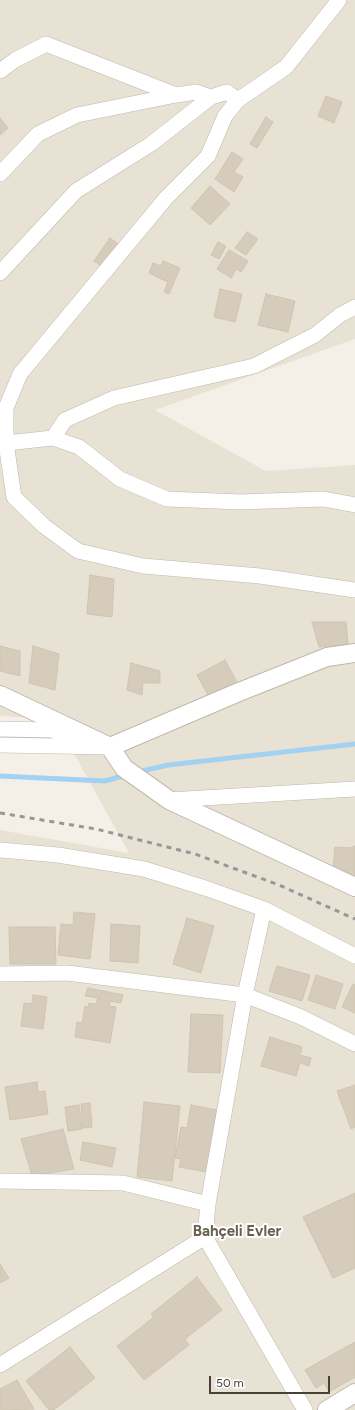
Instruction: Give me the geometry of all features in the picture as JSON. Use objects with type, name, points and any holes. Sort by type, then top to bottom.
[{"type":"street","points":[[339,0],[286,67],[238,100],[225,116],[208,156],[166,198],[20,374],[6,408],[6,483],[14,497],[44,526],[78,551],[143,566],[260,576],[355,590]]},
{"type":"street","points":[[0,72],[15,60],[46,44],[176,95]]},
{"type":"street","points":[[0,174],[38,134],[77,115],[196,92],[211,97]]},
{"type":"street","points":[[0,273],[76,191],[151,144],[211,97],[227,92],[238,100]]},
{"type":"street","points":[[53,438],[65,420],[114,398],[254,366],[315,335],[340,314],[355,307]]},
{"type":"street","points":[[6,443],[53,438],[79,447],[120,479],[167,498],[240,502],[323,499],[355,505]]},
{"type":"street","points":[[0,745],[110,747],[239,692],[327,657],[355,653]]},
{"type":"street","points":[[0,695],[110,747],[124,768],[163,796],[355,887]]},
{"type":"street","points":[[0,729],[52,730],[110,747]]},
{"type":"street","points":[[163,796],[355,789]]},
{"type":"street","points":[[0,850],[58,855],[144,869],[205,888],[264,909],[355,956]]},
{"type":"street","points":[[264,909],[245,995],[208,1204],[205,1237],[305,1410]]},
{"type":"street","points":[[0,974],[67,973],[245,995],[302,1017],[355,1044]]},
{"type":"street","points":[[0,1181],[123,1183],[208,1204]]},
{"type":"street","points":[[0,1365],[205,1237]]},
{"type":"street","points":[[327,1410],[355,1393]]},
{"type":"shaded area","points":[[0,0],[355,0],[355,339],[155,410],[266,471],[355,465],[355,1410],[0,1410],[0,830],[129,853],[55,719],[0,716]]},
{"type":"building","points":[[326,96],[342,102],[334,123],[318,116]]},
{"type":"building","points":[[266,117],[273,122],[257,148],[250,144]]},
{"type":"building","points":[[0,118],[8,128],[0,135]]},
{"type":"building","points":[[232,152],[243,159],[234,172],[243,177],[234,192],[215,179]]},
{"type":"building","points":[[210,186],[230,204],[210,225],[191,208]]},
{"type":"building","points":[[247,232],[258,239],[246,255],[235,248]]},
{"type":"building","points":[[110,238],[121,246],[106,269],[94,261]]},
{"type":"building","points":[[218,242],[226,246],[219,259],[211,255]]},
{"type":"building","points":[[229,250],[248,261],[241,272],[236,269],[231,278],[217,269]]},
{"type":"building","points":[[163,261],[180,268],[169,294],[164,292],[168,282],[149,273],[153,263],[161,266]]},
{"type":"building","points":[[220,289],[242,294],[235,322],[214,317]]},
{"type":"building","points":[[266,294],[295,301],[288,332],[258,325]]},
{"type":"building","points":[[90,575],[114,579],[112,617],[87,614]]},
{"type":"building","points":[[312,622],[346,622],[348,644],[319,647]]},
{"type":"building","points":[[0,646],[20,651],[20,676],[0,671]]},
{"type":"building","points":[[33,646],[59,654],[55,690],[29,683]]},
{"type":"building","points":[[225,660],[238,684],[210,699],[197,675]]},
{"type":"building","points":[[131,663],[160,671],[160,683],[143,683],[142,695],[127,690]]},
{"type":"building","points":[[355,846],[355,877],[333,869],[335,847],[351,848]]},
{"type":"building","points":[[74,912],[95,914],[90,959],[58,955],[61,924],[73,925]]},
{"type":"building","points":[[187,918],[214,926],[201,973],[173,964]]},
{"type":"building","points":[[111,924],[140,926],[138,963],[110,961]]},
{"type":"building","points":[[9,927],[55,927],[56,964],[10,964]]},
{"type":"building","points":[[277,966],[310,975],[302,1001],[269,991]]},
{"type":"building","points":[[316,975],[343,984],[335,1009],[308,1000]]},
{"type":"building","points":[[353,984],[355,985],[355,1013],[342,1007]]},
{"type":"building","points":[[88,988],[123,995],[121,1003],[110,1001],[109,1006],[116,1007],[110,1043],[75,1037],[77,1022],[82,1023],[85,1006],[88,1007],[89,1003],[96,1004],[98,998],[85,996]]},
{"type":"building","points":[[33,995],[47,997],[43,1029],[21,1026],[24,1003],[32,1004]]},
{"type":"building","points":[[191,1014],[223,1015],[220,1073],[188,1072]]},
{"type":"building","points":[[270,1037],[302,1047],[300,1055],[311,1058],[309,1066],[300,1063],[296,1076],[261,1066]]},
{"type":"building","points":[[37,1082],[38,1092],[45,1091],[48,1114],[10,1120],[5,1087]]},
{"type":"building","points":[[355,1085],[355,1127],[351,1129],[337,1091]]},
{"type":"building","points":[[144,1102],[180,1106],[172,1181],[137,1177]]},
{"type":"building","points":[[90,1103],[92,1127],[83,1128],[81,1104]]},
{"type":"building","points":[[79,1105],[82,1129],[68,1131],[65,1107]]},
{"type":"building","points":[[191,1105],[217,1110],[212,1173],[179,1167],[181,1159],[175,1158],[181,1127],[187,1128]]},
{"type":"building","points":[[63,1129],[74,1169],[32,1176],[21,1139]]},
{"type":"building","points":[[83,1142],[116,1148],[112,1167],[80,1160]]},
{"type":"building","points":[[355,1193],[355,1268],[333,1278],[303,1217]]},
{"type":"building","points":[[0,1264],[9,1278],[0,1283]]},
{"type":"building","points":[[197,1277],[222,1310],[185,1339],[189,1345],[144,1380],[117,1346],[154,1317],[151,1314]]},
{"type":"building","points":[[355,1342],[355,1377],[329,1392],[324,1383],[316,1388],[305,1370]]},
{"type":"building","points":[[70,1347],[95,1378],[54,1410],[49,1410],[26,1381]]},
{"type":"building","points":[[17,1380],[34,1409],[0,1410],[0,1389]]},
{"type":"waterway","points":[[138,772],[168,765],[355,744]]},
{"type":"waterway","points":[[0,776],[105,781],[126,775]]},
{"type":"railway","points":[[0,813],[96,829],[195,854],[279,885],[355,919]]},
{"type":"district","name":"Bahçeli Evler","points":[[237,1232]]}]
